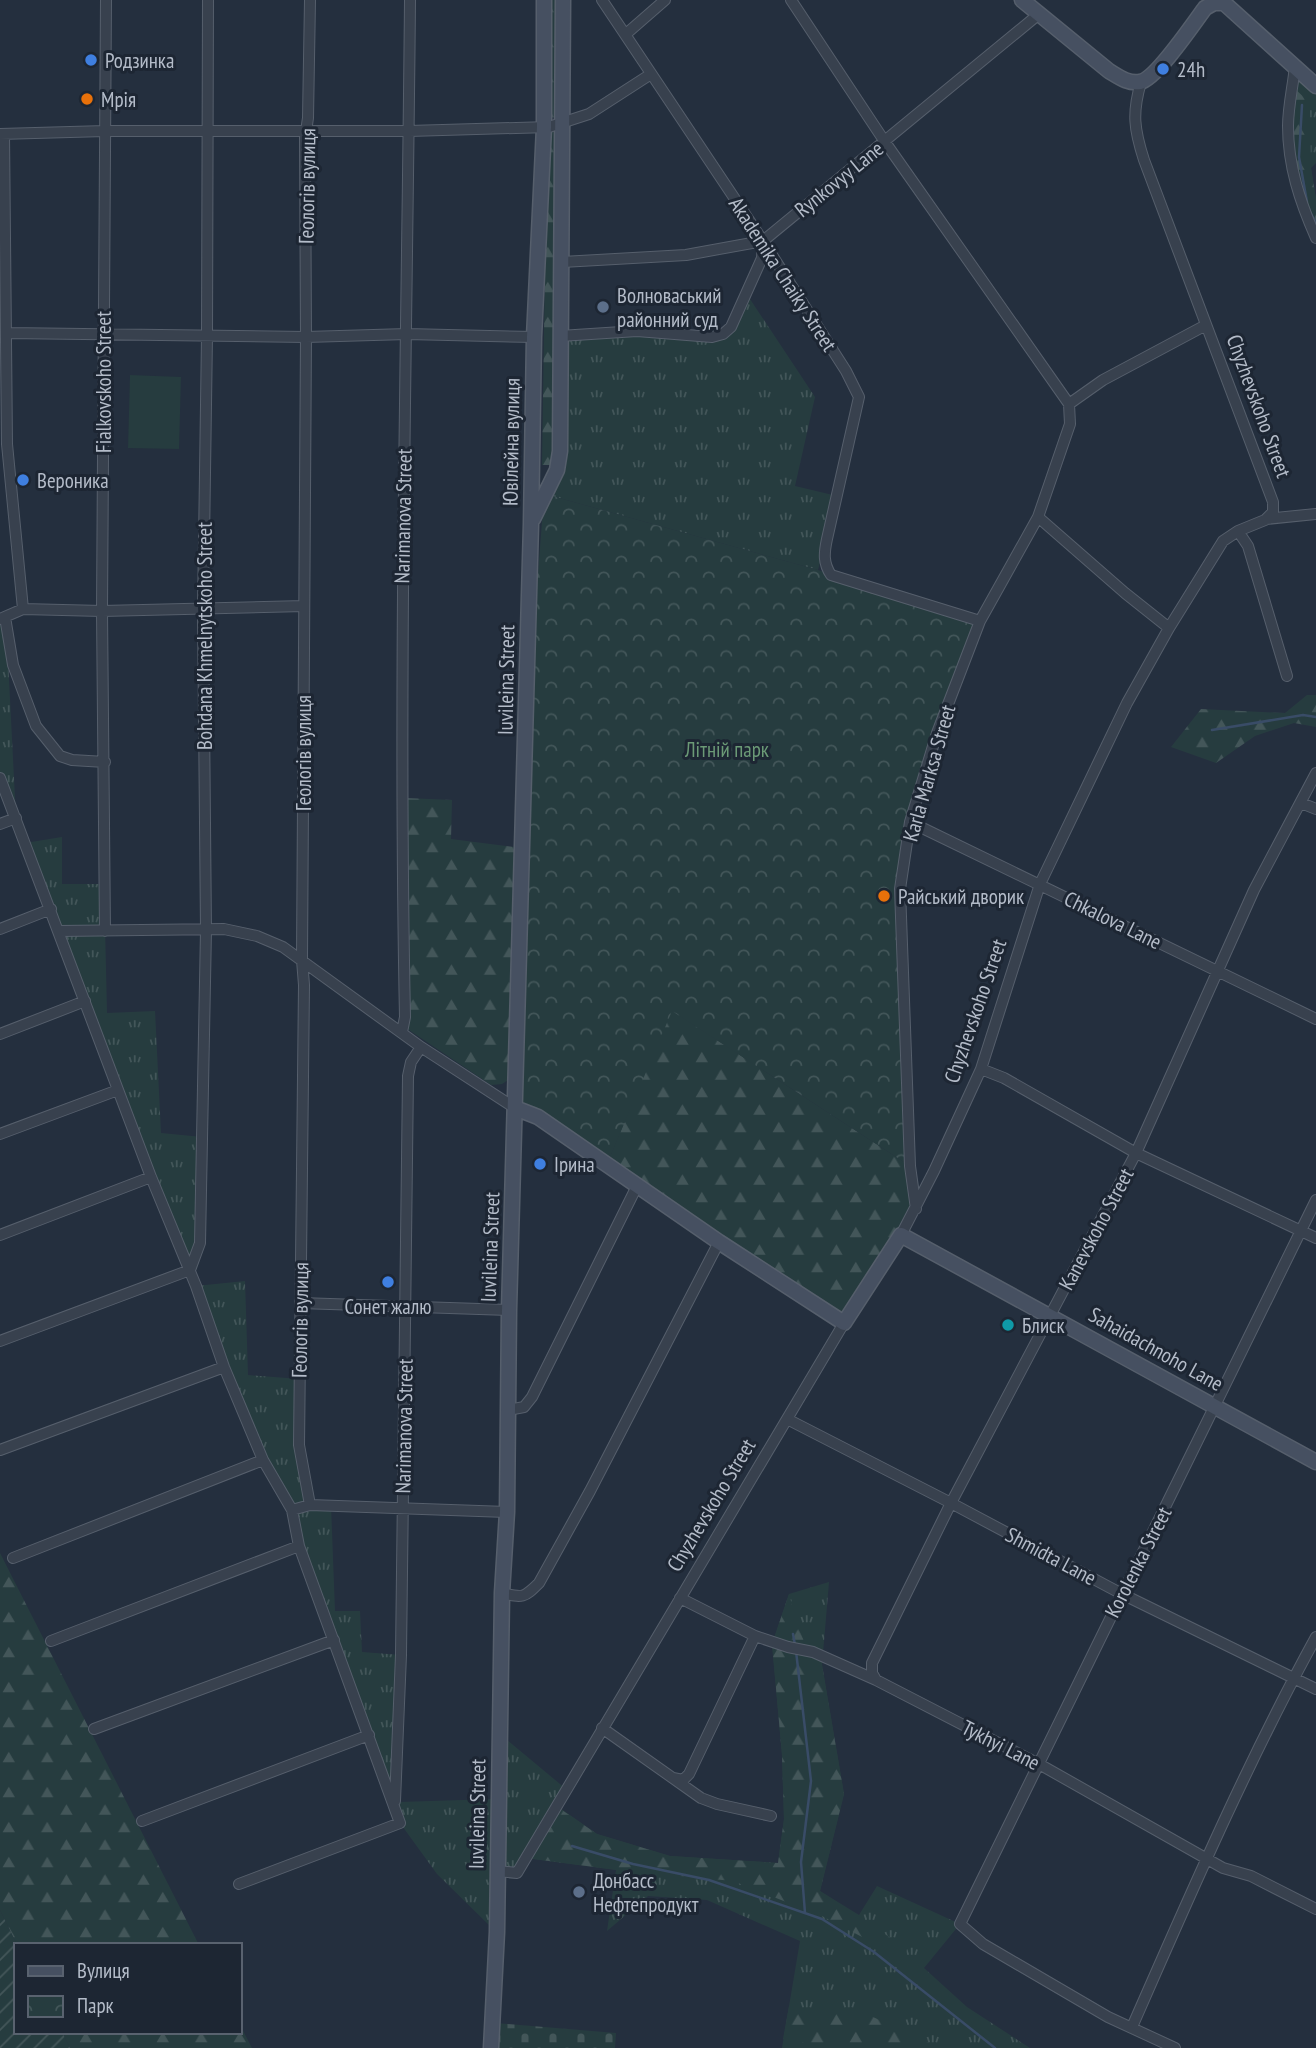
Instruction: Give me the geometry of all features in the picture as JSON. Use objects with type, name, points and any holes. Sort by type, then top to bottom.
[{"type":"street","name":"Fialkovskoho Street","points":[[105,931],[102,611],[106,0]]},
{"type":"street","name":"Bohdana Khmelnytskoho Street","points":[[190,1270],[200,1243],[206,930],[203,610],[208,0]]},
{"type":"street","name":"Геологів вулиця","points":[[310,0],[306,131],[304,985],[299,1445],[310,1505]]},
{"type":"street","name":"Narimanova Street","points":[[402,1032],[405,1017],[402,524],[410,0]]},
{"type":"street","name":"Ювілейна вулиця","points":[[531,524],[534,337],[544,127],[544,0]]},
{"type":"street","name":"Ювілейна вулиця","points":[[531,524],[557,470],[560,451],[563,0]]},
{"type":"street","name":"Akademika Chaiky Street","points":[[603,0],[763,242],[846,371],[859,397],[824,556],[826,568],[831,575],[980,621]]},
{"type":"street","points":[[626,34],[665,0]]},
{"type":"street","points":[[792,0],[885,142],[1069,404],[1103,380],[1206,325]]},
{"type":"street","points":[[1022,0],[1109,71],[1125,80],[1141,82],[1151,76],[1205,8],[1214,3],[1224,3],[1316,86]]},
{"type":"street","name":"Rynkovyy Lane","points":[[562,262],[686,255],[763,242],[1039,14]]},
{"type":"street","points":[[1295,66],[1288,127],[1300,202],[1316,238]]},
{"type":"street","points":[[23,609],[7,444],[2,134],[105,131],[409,131],[544,127],[589,114],[651,74]]},
{"type":"street","name":"Chyzhevskoho Street","points":[[497,1871],[517,1873],[844,1323],[916,1209],[981,1069],[1040,884],[1127,704],[1169,628],[1223,541],[1238,531],[1265,520],[1273,512],[1273,502],[1135,132],[1134,107],[1141,82]]},
{"type":"street","points":[[560,336],[637,331],[696,337],[723,334],[731,327],[762,258],[763,242]]},
{"type":"street","points":[[7,333],[534,337]]},
{"type":"street","name":"Karla Marksa Street","points":[[916,1209],[910,1166],[900,889],[910,822],[937,733],[980,621],[1038,517],[1070,424],[1069,404]]},
{"type":"street","points":[[531,463],[535,473],[543,478],[557,470]]},
{"type":"street","points":[[1265,520],[1316,514]]},
{"type":"street","points":[[1038,517],[1169,628]]},
{"type":"street","name":"Iuvileina Street","points":[[491,2048],[531,524]]},
{"type":"street","points":[[1238,531],[1248,546],[1287,676]]},
{"type":"street","points":[[105,762],[72,760],[60,756],[36,726],[13,665],[1,618],[23,609],[203,610],[304,606]]},
{"type":"street","name":"Kanevskoho Street","points":[[876,1680],[872,1673],[872,1663],[951,1503],[1136,1153],[1254,890],[1316,773]]},
{"type":"street","points":[[0,778],[179,1250],[190,1270],[224,1367],[263,1460],[292,1510],[299,1545],[400,1823],[239,1884]]},
{"type":"street","points":[[1301,803],[1316,809]]},
{"type":"street","points":[[0,824],[16,818]]},
{"type":"street","name":"Chkalova Lane","points":[[910,822],[1316,1019]]},
{"type":"street","points":[[0,929],[51,909]]},
{"type":"street","points":[[59,931],[224,929],[249,933],[283,947],[421,1047],[515,1108],[538,1117],[719,1242],[844,1323]]},
{"type":"street","points":[[0,1034],[85,1001]]},
{"type":"street","name":"Narimanova Street","points":[[395,1808],[401,1656],[408,1076],[411,1062],[421,1047]]},
{"type":"street","points":[[981,1069],[1004,1077],[1136,1153],[1316,1238]]},
{"type":"street","points":[[0,1134],[118,1090]]},
{"type":"street","points":[[0,1235],[151,1177]]},
{"type":"street","points":[[508,1410],[524,1407],[532,1396],[637,1186]]},
{"type":"street","name":"Korolenka Street","points":[[1132,2027],[1108,2017],[983,1944],[960,1924],[1316,1200]]},
{"type":"street","name":"Sahaidachnoho Lane","points":[[901,1235],[1316,1462]]},
{"type":"street","points":[[502,1593],[521,1598],[539,1583],[590,1491],[719,1242]]},
{"type":"street","points":[[0,1341],[190,1270]]},
{"type":"street","points":[[300,1303],[509,1310]]},
{"type":"street","points":[[0,1450],[224,1367]]},
{"type":"street","name":"Shmidta Lane","points":[[787,1419],[1122,1594],[1316,1689]]},
{"type":"street","points":[[13,1558],[263,1460]]},
{"type":"street","points":[[292,1510],[310,1505],[507,1512]]},
{"type":"street","points":[[51,1641],[299,1545]]},
{"type":"street","name":"Tykhyi Lane","points":[[680,1598],[755,1636],[813,1652],[876,1680],[1039,1764],[1223,1868],[1251,1876],[1316,1909]]},
{"type":"street","points":[[673,1778],[683,1780],[688,1774],[755,1636]]},
{"type":"street","points":[[1175,2048],[1132,2027],[1206,1858],[1293,1678],[1316,1637]]},
{"type":"street","points":[[94,1728],[334,1640]]},
{"type":"street","points":[[601,1728],[701,1798],[771,1815]]},
{"type":"street","points":[[142,1821],[369,1735]]},
{"type":"green space","points":[[548,0],[561,0],[560,115],[547,120]]},
{"type":"green space","points":[[1304,75],[1316,86],[1316,163],[1311,168],[1316,199],[1316,235],[1293,87]]},
{"type":"green space","points":[[1293,87],[1310,103],[1316,235],[1300,202],[1288,127]]},
{"type":"green space","points":[[561,129],[559,465],[542,465],[547,134]]},
{"type":"green space","points":[[746,293],[815,397],[795,486],[837,496],[818,570],[552,496],[564,474],[566,340],[637,331],[723,334]]},
{"type":"green space","points":[[130,375],[181,377],[179,449],[128,448]]},
{"type":"green space","name":"Літній парк","points":[[552,496],[818,570],[980,621],[910,822],[900,889],[910,1166],[672,1011],[607,1164],[521,1111],[536,599],[543,509]]},
{"type":"green space","points":[[0,617],[8,660],[16,818],[0,778]]},
{"type":"green space","points":[[1307,695],[1316,695],[1316,727],[1294,723],[1255,736],[1216,763],[1171,747],[1201,709],[1285,713]]},
{"type":"green space","points":[[406,798],[452,800],[451,839],[514,847],[511,1078],[502,1084],[491,1085],[406,1028]]},
{"type":"green space","points":[[62,837],[62,884],[104,884],[107,1013],[155,1011],[161,1133],[202,1137],[200,1243],[190,1270],[25,843]]},
{"type":"green space","points":[[671,1010],[910,1166],[916,1209],[844,1323],[607,1164]]},
{"type":"green space","points":[[245,1281],[248,1375],[299,1379],[299,1445],[310,1505],[331,1506],[335,1611],[360,1611],[362,1652],[401,1655],[399,1802],[496,1799],[492,1928],[437,1874],[400,1823],[299,1546],[292,1510],[263,1460],[196,1286]]},
{"type":"green space","points":[[0,1553],[198,1943],[16,1943],[0,1910]]},
{"type":"green space","points":[[829,1582],[822,1665],[844,1794],[820,1891],[859,1915],[877,1886],[960,1924],[924,1968],[967,2007],[1030,2048],[782,2048],[800,1941],[707,1900],[648,1896],[607,1931],[616,1870],[526,1858],[517,1873],[501,1871],[507,1740],[566,1789],[557,1806],[597,1834],[670,1856],[778,1863],[784,1819],[782,1755],[772,1644],[789,1594]]},
{"type":"green space","points":[[789,1594],[809,1654],[822,1665],[844,1794],[820,1891],[907,1947],[906,1960],[822,1916],[733,1881],[526,1858],[556,1806],[597,1834],[670,1856],[778,1863],[784,1819],[782,1755],[772,1644]]},
{"type":"green space","points":[[0,1910],[16,1943],[14,2034],[63,2034],[70,2048],[0,2048]]},
{"type":"green space","points":[[789,2006],[873,2017],[940,2048],[834,2048],[783,2039]]},
{"type":"green space","points":[[496,2023],[616,2033],[615,2048],[495,2048]]},
{"type":"green space","points":[[242,2029],[252,2048],[70,2048],[63,2034],[242,2034]]},
{"type":"waterway","points":[[1302,105],[1299,157],[1307,202]]},
{"type":"waterway","points":[[1310,212],[1316,223]]},
{"type":"waterway","points":[[1212,730],[1303,715],[1316,717]]},
{"type":"waterway","points":[[793,1634],[795,1645]]},
{"type":"waterway","points":[[796,1651],[811,1781],[801,1862],[805,1913]]},
{"type":"waterway","points":[[572,1846],[633,1864],[709,1880],[822,1919],[874,1952],[995,2048]]},
{"type":"place","name":"Родзинка","points":[[91,60]]},
{"type":"place","name":"24h","points":[[1163,69]]},
{"type":"place","name":"Мрія","points":[[87,99]]},
{"type":"place","name":"Волноваський районний суд","points":[[603,307]]},
{"type":"place","name":"Вероника","points":[[23,480]]},
{"type":"place","name":"Райський дворик","points":[[884,896]]},
{"type":"place","name":"Ірина","points":[[540,1164]]},
{"type":"place","name":"Сонет жалю","points":[[388,1282]]},
{"type":"place","name":"Блиск","points":[[1008,1325]]},
{"type":"place","name":"Донбасс Нефтепродукт","points":[[579,1892]]}]
